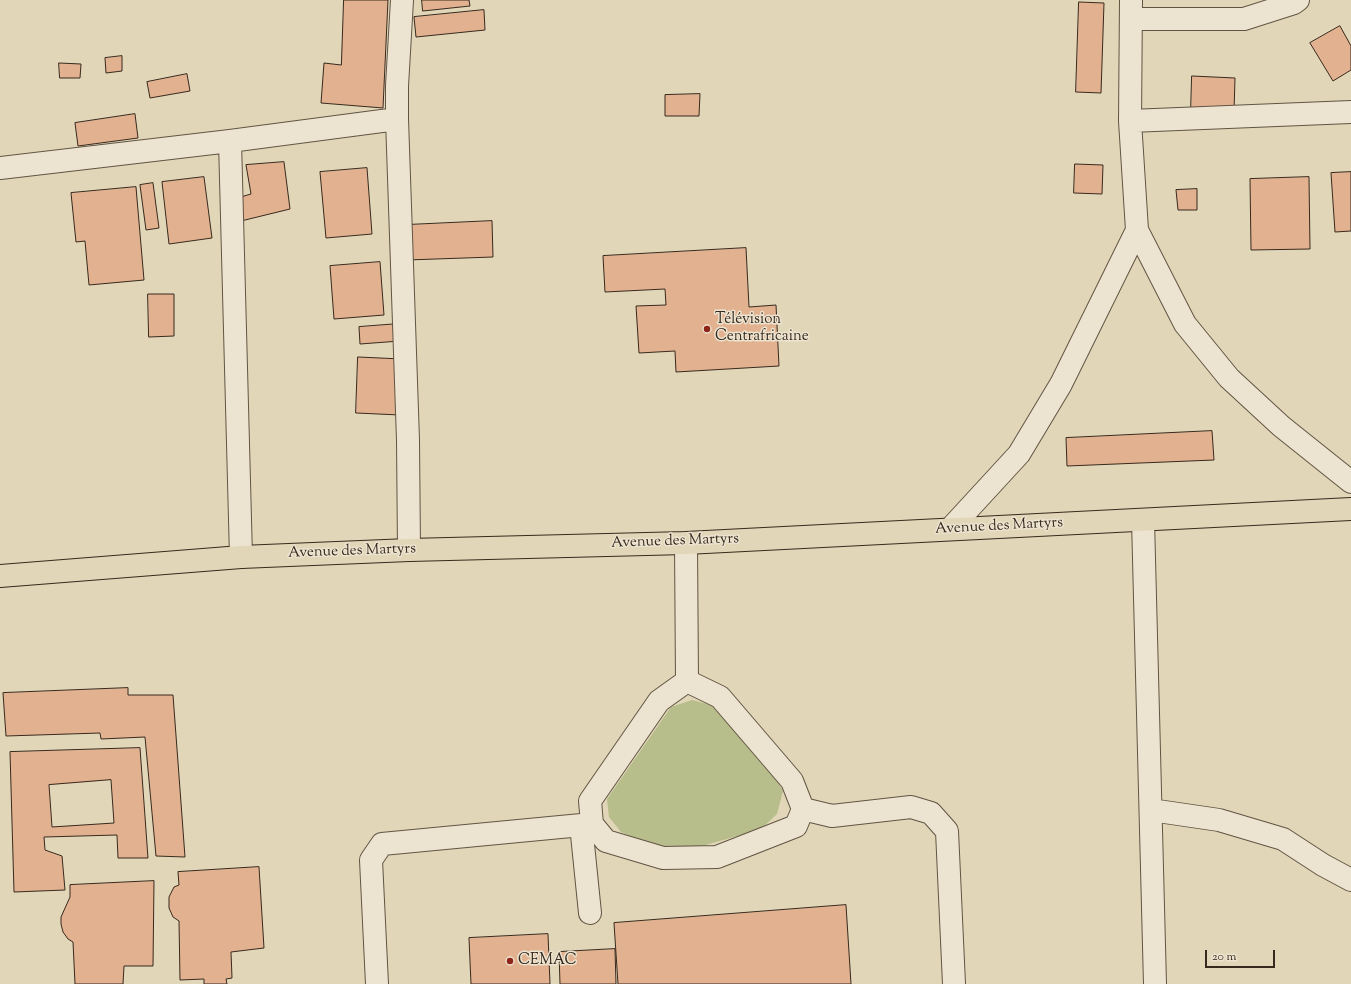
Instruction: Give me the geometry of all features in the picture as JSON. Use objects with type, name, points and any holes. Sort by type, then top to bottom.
[{"type":"main road","name":"Avenue des Martyrs","points":[[0,576],[241,557],[409,550],[686,542],[1351,509]]},
{"type":"street","points":[[402,0],[397,86],[397,119],[408,440],[409,550]]},
{"type":"street","points":[[1298,0],[1294,3],[1244,19],[1131,9],[1130,121],[1137,230],[1185,324],[1229,378],[1281,426],[1351,482]]},
{"type":"street","points":[[1130,121],[1351,112]]},
{"type":"street","points":[[0,168],[230,141],[397,119]]},
{"type":"street","points":[[230,141],[241,557]]},
{"type":"street","points":[[950,529],[1019,454],[1061,384],[1137,230]]},
{"type":"street","points":[[1143,520],[1155,984]]},
{"type":"street","points":[[686,542],[687,681]]},
{"type":"street","points":[[377,984],[371,860],[382,844],[587,824],[606,841],[663,858],[717,857],[796,826],[803,809],[792,781],[720,697],[687,681]]},
{"type":"street","points":[[590,913],[587,824],[590,801],[659,701],[687,681]]},
{"type":"street","points":[[803,809],[832,816],[911,807],[931,813],[947,831],[954,984]]},
{"type":"street","points":[[1151,810],[1219,820],[1283,839],[1323,865],[1351,880]]},
{"type":"green space","points":[[692,700],[712,705],[777,780],[783,791],[777,814],[761,829],[699,847],[654,846],[621,832],[609,817],[607,799],[671,707]]},
{"type":"building","points":[[344,0],[388,0],[383,108],[321,103],[324,63],[341,65]]},
{"type":"building","points":[[422,0],[469,0],[470,6],[423,11]]},
{"type":"building","points":[[1079,2],[1104,3],[1101,93],[1076,92]]},
{"type":"building","points":[[484,10],[485,30],[416,37],[414,17]]},
{"type":"building","points":[[1340,26],[1351,46],[1351,70],[1333,81],[1310,43]]},
{"type":"building","points":[[122,56],[122,71],[106,73],[105,58]]},
{"type":"building","points":[[59,63],[81,64],[80,78],[60,78]]},
{"type":"building","points":[[187,74],[190,91],[150,98],[147,82]]},
{"type":"building","points":[[1192,76],[1235,78],[1234,112],[1191,111]]},
{"type":"building","points":[[700,94],[699,116],[665,116],[665,95]]},
{"type":"building","points":[[135,114],[138,138],[78,146],[75,123]]},
{"type":"building","points":[[284,162],[290,209],[241,221],[237,198],[251,194],[246,165]]},
{"type":"building","points":[[1075,164],[1103,165],[1102,194],[1074,193]]},
{"type":"building","points":[[367,168],[372,234],[326,238],[320,172]]},
{"type":"building","points":[[1351,172],[1351,231],[1335,232],[1331,173]]},
{"type":"building","points":[[204,177],[212,238],[169,244],[162,182]]},
{"type":"building","points":[[1309,177],[1310,249],[1251,250],[1250,179]]},
{"type":"building","points":[[153,183],[159,228],[146,230],[140,185]]},
{"type":"building","points":[[136,187],[144,280],[89,285],[85,241],[76,242],[71,193]]},
{"type":"building","points":[[1197,189],[1197,210],[1178,210],[1176,190]]},
{"type":"building","points":[[492,221],[493,257],[407,260],[406,225]]},
{"type":"building","name":"Télévision Centrafricaine","points":[[746,248],[749,307],[776,305],[779,366],[676,372],[675,351],[639,353],[636,306],[666,305],[665,289],[605,292],[603,256]]},
{"type":"building","points":[[380,262],[384,315],[334,319],[330,266]]},
{"type":"building","points":[[148,294],[174,294],[174,336],[149,337]]},
{"type":"building","points":[[398,324],[400,341],[360,344],[359,327]]},
{"type":"building","points":[[358,357],[402,359],[400,415],[356,413]]},
{"type":"building","points":[[1212,431],[1214,460],[1067,466],[1066,438]]},
{"type":"building","points":[[128,688],[128,695],[173,695],[185,857],[156,856],[145,737],[101,739],[100,733],[6,736],[3,693]]},
{"type":"building","points":[[140,748],[148,858],[118,858],[117,835],[44,837],[45,850],[62,856],[65,890],[14,892],[10,752]],"holes":[[[111,780],[114,823],[52,827],[49,785]]]},
{"type":"building","points":[[259,867],[264,948],[231,952],[232,978],[226,979],[227,984],[204,984],[204,979],[180,980],[179,921],[173,917],[169,908],[169,897],[174,887],[179,885],[178,872]]},
{"type":"building","points":[[154,881],[153,966],[124,966],[123,984],[75,984],[73,942],[68,939],[63,932],[61,924],[61,917],[70,897],[70,885]]},
{"type":"building","points":[[846,905],[851,984],[618,984],[614,923]]},
{"type":"building","name":"CEMAC","points":[[548,934],[550,984],[471,984],[469,938]]},
{"type":"building","points":[[615,949],[616,984],[560,984],[559,952]]},
{"type":"place","name":"Télévision Centrafricaine","points":[[707,329]]},
{"type":"place","name":"CEMAC","points":[[510,961]]}]
